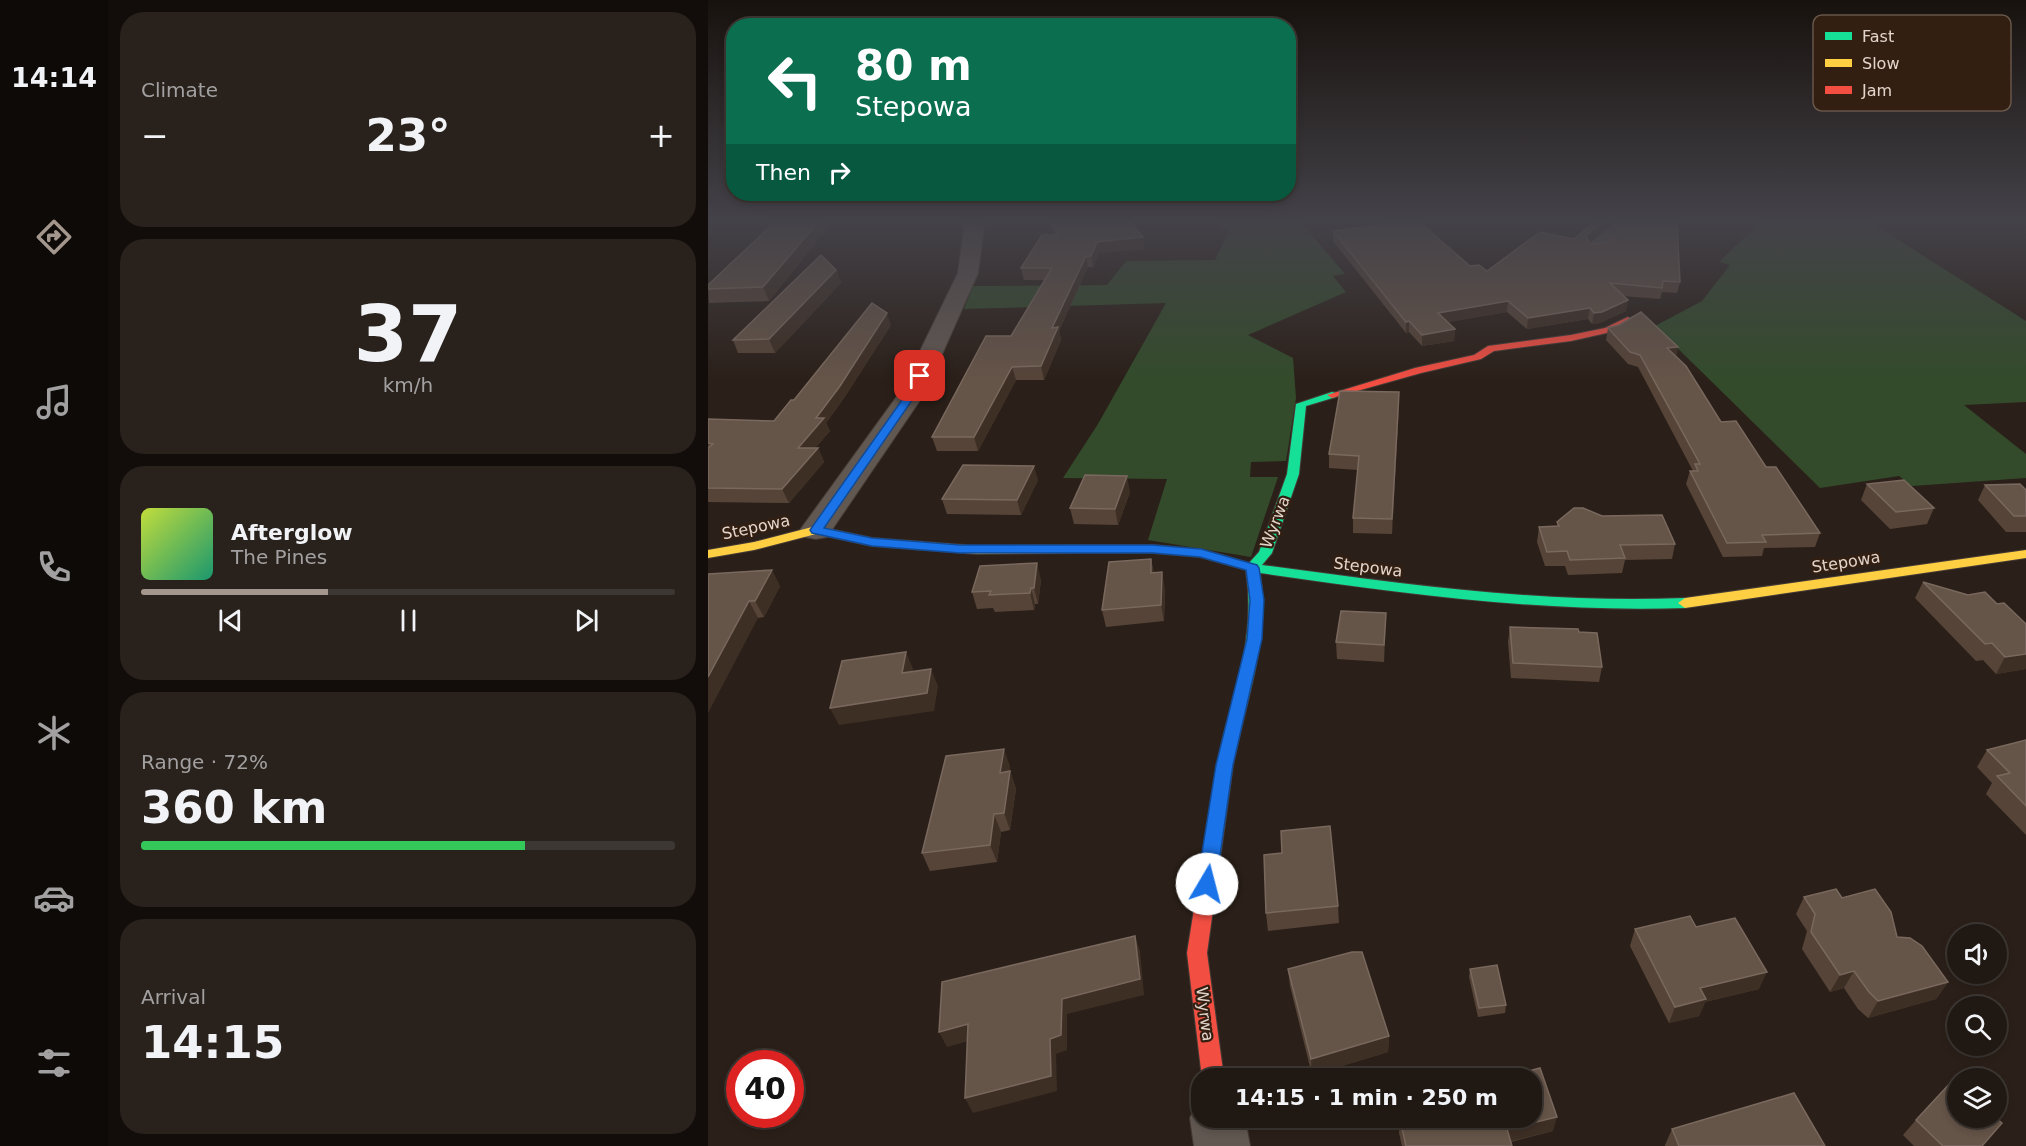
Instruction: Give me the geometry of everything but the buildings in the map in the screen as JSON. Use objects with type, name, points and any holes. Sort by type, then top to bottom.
[{"type":"street","points":[[816,530],[912,393],[968,273]]},
{"type":"street","name":"Wyrwa","points":[[1212,1068],[1197,953],[1225,765],[1255,639],[1257,600],[1252,568],[1265,553],[1293,474],[1301,405],[1419,370],[1477,357],[1491,348],[1571,338],[1608,330],[1628,320]]},
{"type":"street","name":"Stepowa","points":[[708,554],[754,546],[816,530],[872,542],[977,550],[1153,549],[1201,553],[1252,568],[1367,584],[1542,602],[1634,605],[1693,603],[1874,574],[2026,554]]},
{"type":"street","points":[[1219,1128],[1222,1146]]},
{"type":"green space","points":[[1116,273],[1345,274],[1333,276],[1346,292],[1248,335],[1293,358],[1296,398],[1286,461],[1251,462],[1250,477],[1278,477],[1251,557],[1148,540],[1167,479],[1063,478],[1098,424],[1166,303],[964,309],[973,286],[1107,285]]},
{"type":"green space","points":[[1723,273],[1951,273],[2026,321],[2026,402],[1964,405],[2026,454],[2026,478],[1912,486],[1899,476],[1820,488],[1655,326],[1702,301]]},
{"type":"traffic: fast","points":[[1232,734],[1255,639],[1257,600],[1252,568],[1265,553],[1293,474],[1301,404],[1332,395]]},
{"type":"traffic: fast","points":[[1077,549],[1153,549],[1201,553],[1252,568],[1367,584],[1542,602],[1634,605],[1685,603]]},
{"type":"traffic: slow","points":[[708,554],[754,546],[816,530],[872,542],[977,550],[1077,549]]},
{"type":"traffic: slow","points":[[1685,603],[2026,554]]},
{"type":"traffic: jam","points":[[1332,395],[1419,370],[1477,357],[1491,348],[1571,338],[1608,330],[1628,320]]},
{"type":"traffic: jam","points":[[1212,1068],[1197,953],[1225,765],[1232,734]]},
{"type":"route","points":[[920,376],[912,393],[816,530],[872,542],[925,547],[977,550],[1153,549],[1201,553],[1252,568],[1257,600],[1255,639],[1225,765],[1207,884]]}]
